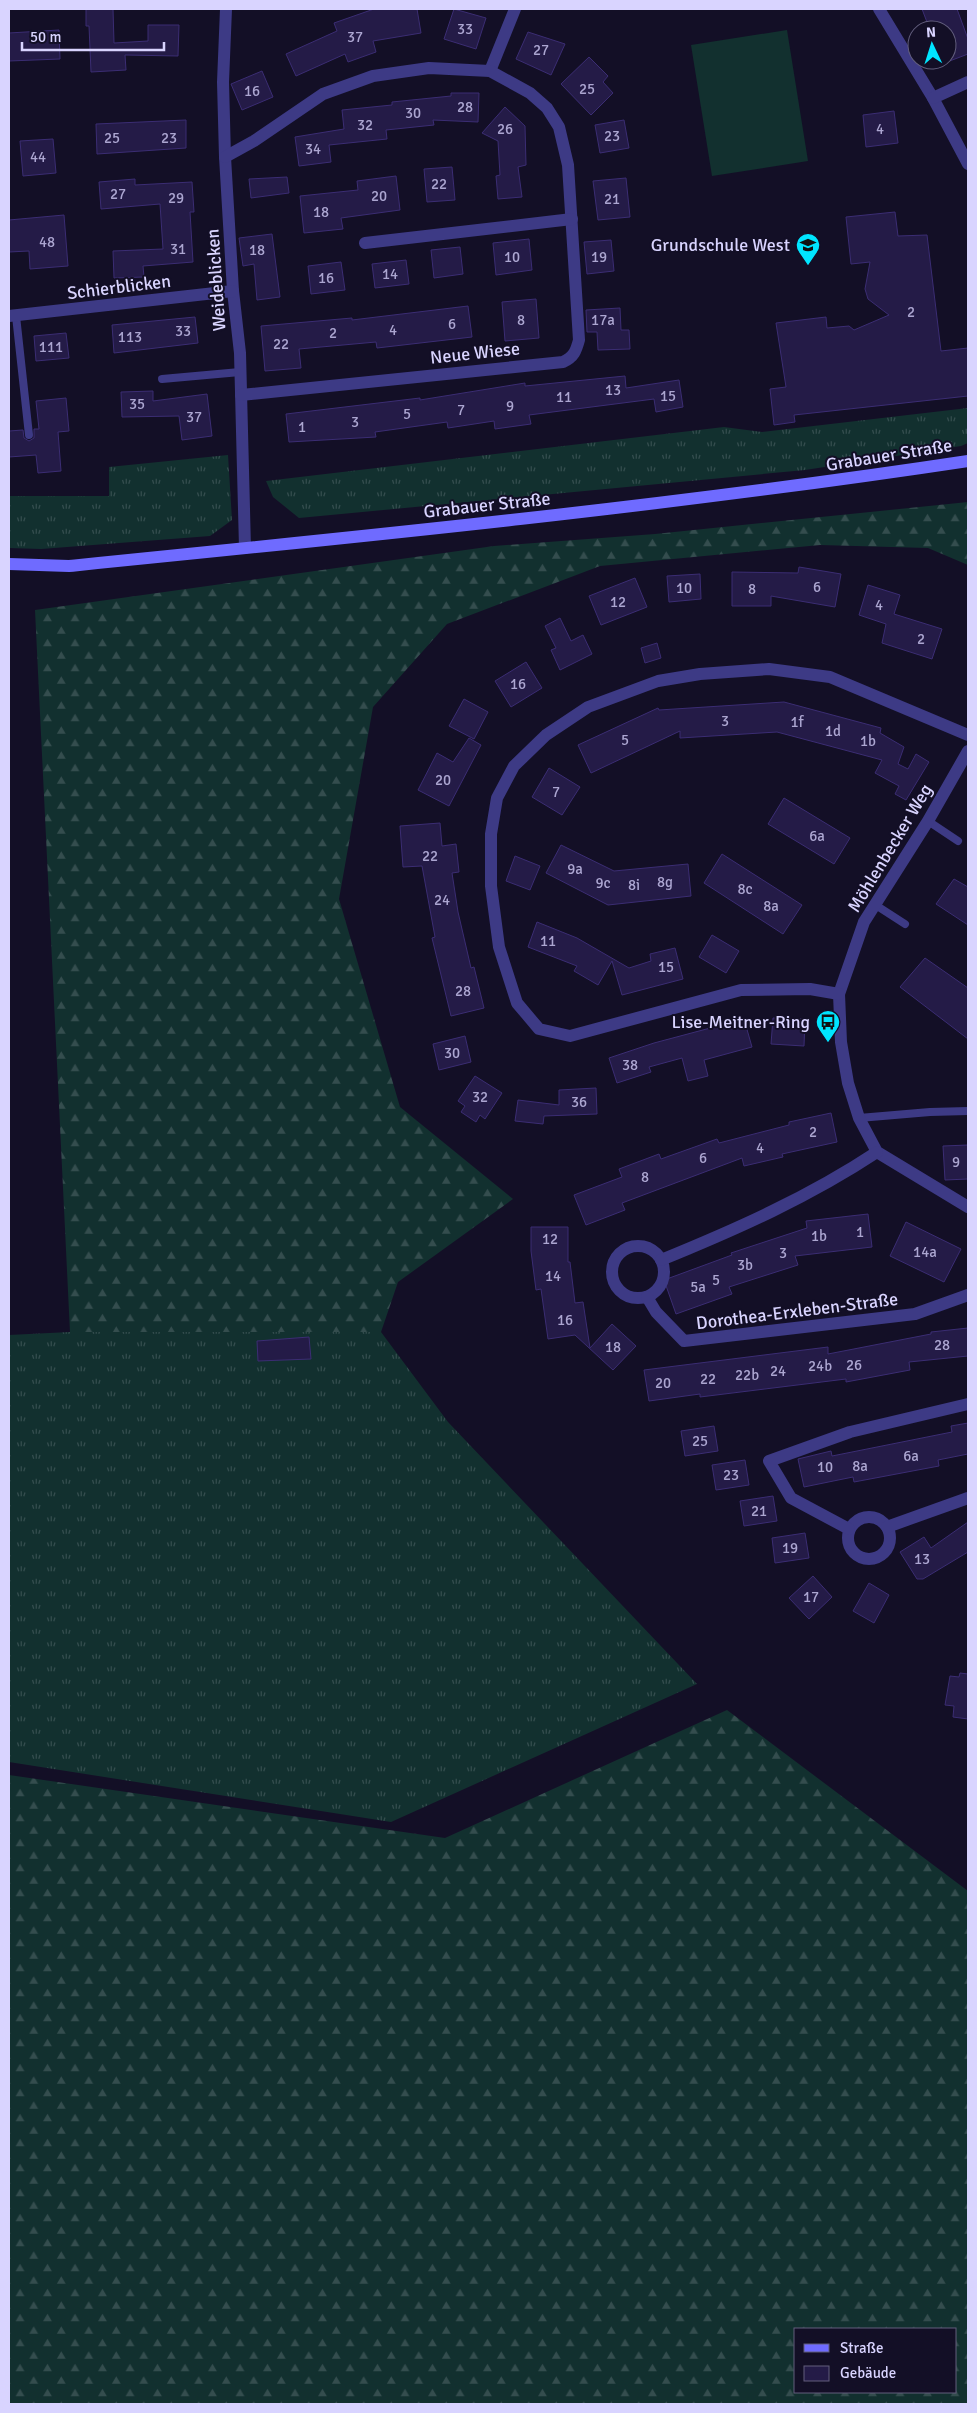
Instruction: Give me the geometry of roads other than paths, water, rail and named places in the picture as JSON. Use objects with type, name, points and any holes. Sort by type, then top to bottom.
[{"type":"main road","name":"Grabauer Straße","points":[[9,564],[69,566],[674,502],[792,488],[968,461]]},
{"type":"street","name":"Weideblicken","points":[[226,9],[223,82],[225,157],[240,372],[245,548]]},
{"type":"street","points":[[490,71],[515,9]]},
{"type":"street","points":[[879,9],[933,98],[968,164]]},
{"type":"street","name":"Neue Wiese","points":[[225,157],[254,141],[323,94],[373,76],[428,68],[490,71],[530,93],[547,108],[559,127],[568,165],[572,219],[579,340],[576,352],[570,359],[564,362],[241,395]]},
{"type":"street","points":[[933,98],[968,82]]},
{"type":"street","points":[[365,243],[572,219]]},
{"type":"street","name":"Schierblicken","points":[[12,316],[233,291]]},
{"type":"street","points":[[839,994],[810,989],[741,990],[570,1036],[539,1029],[517,1003],[499,947],[491,886],[491,834],[497,798],[514,766],[546,735],[588,707],[658,680],[700,674],[769,669],[830,677],[968,735]]},
{"type":"street","name":"Möhlenbecker Weg","points":[[968,751],[928,821],[864,922],[839,994],[841,1042],[848,1083],[858,1118],[877,1152],[968,1207]]},
{"type":"street","points":[[661,1260],[736,1229],[800,1199],[877,1152]]},
{"type":"street","points":[[635,1246],[652,1249],[661,1260],[664,1278],[655,1292],[648,1297],[630,1297],[616,1286],[611,1269],[614,1261],[626,1248],[635,1246]]},
{"type":"street","name":"Dorothea-Erxleben-Straße","points":[[648,1297],[656,1312],[684,1341],[915,1314],[968,1295]]},
{"type":"street","points":[[849,1529],[791,1498],[769,1461],[850,1432],[968,1404]]},
{"type":"street","points":[[887,1527],[968,1498]]},
{"type":"street","points":[[871,1517],[883,1522],[887,1527],[890,1542],[887,1549],[876,1558],[868,1559],[855,1554],[850,1548],[848,1542],[849,1529],[858,1519],[871,1517]]},
{"type":"lane","points":[[12,316],[29,435]]},
{"type":"lane","points":[[162,380],[240,372]]},
{"type":"lane","points":[[928,821],[958,841]]},
{"type":"lane","points":[[874,904],[905,924]]},
{"type":"lane","points":[[858,1118],[968,1111]]},
{"type":"place","name":"Grundschule West","points":[[808,266]]},
{"type":"place","name":"Lise-Meitner-Ring","points":[[828,1043]]}]
